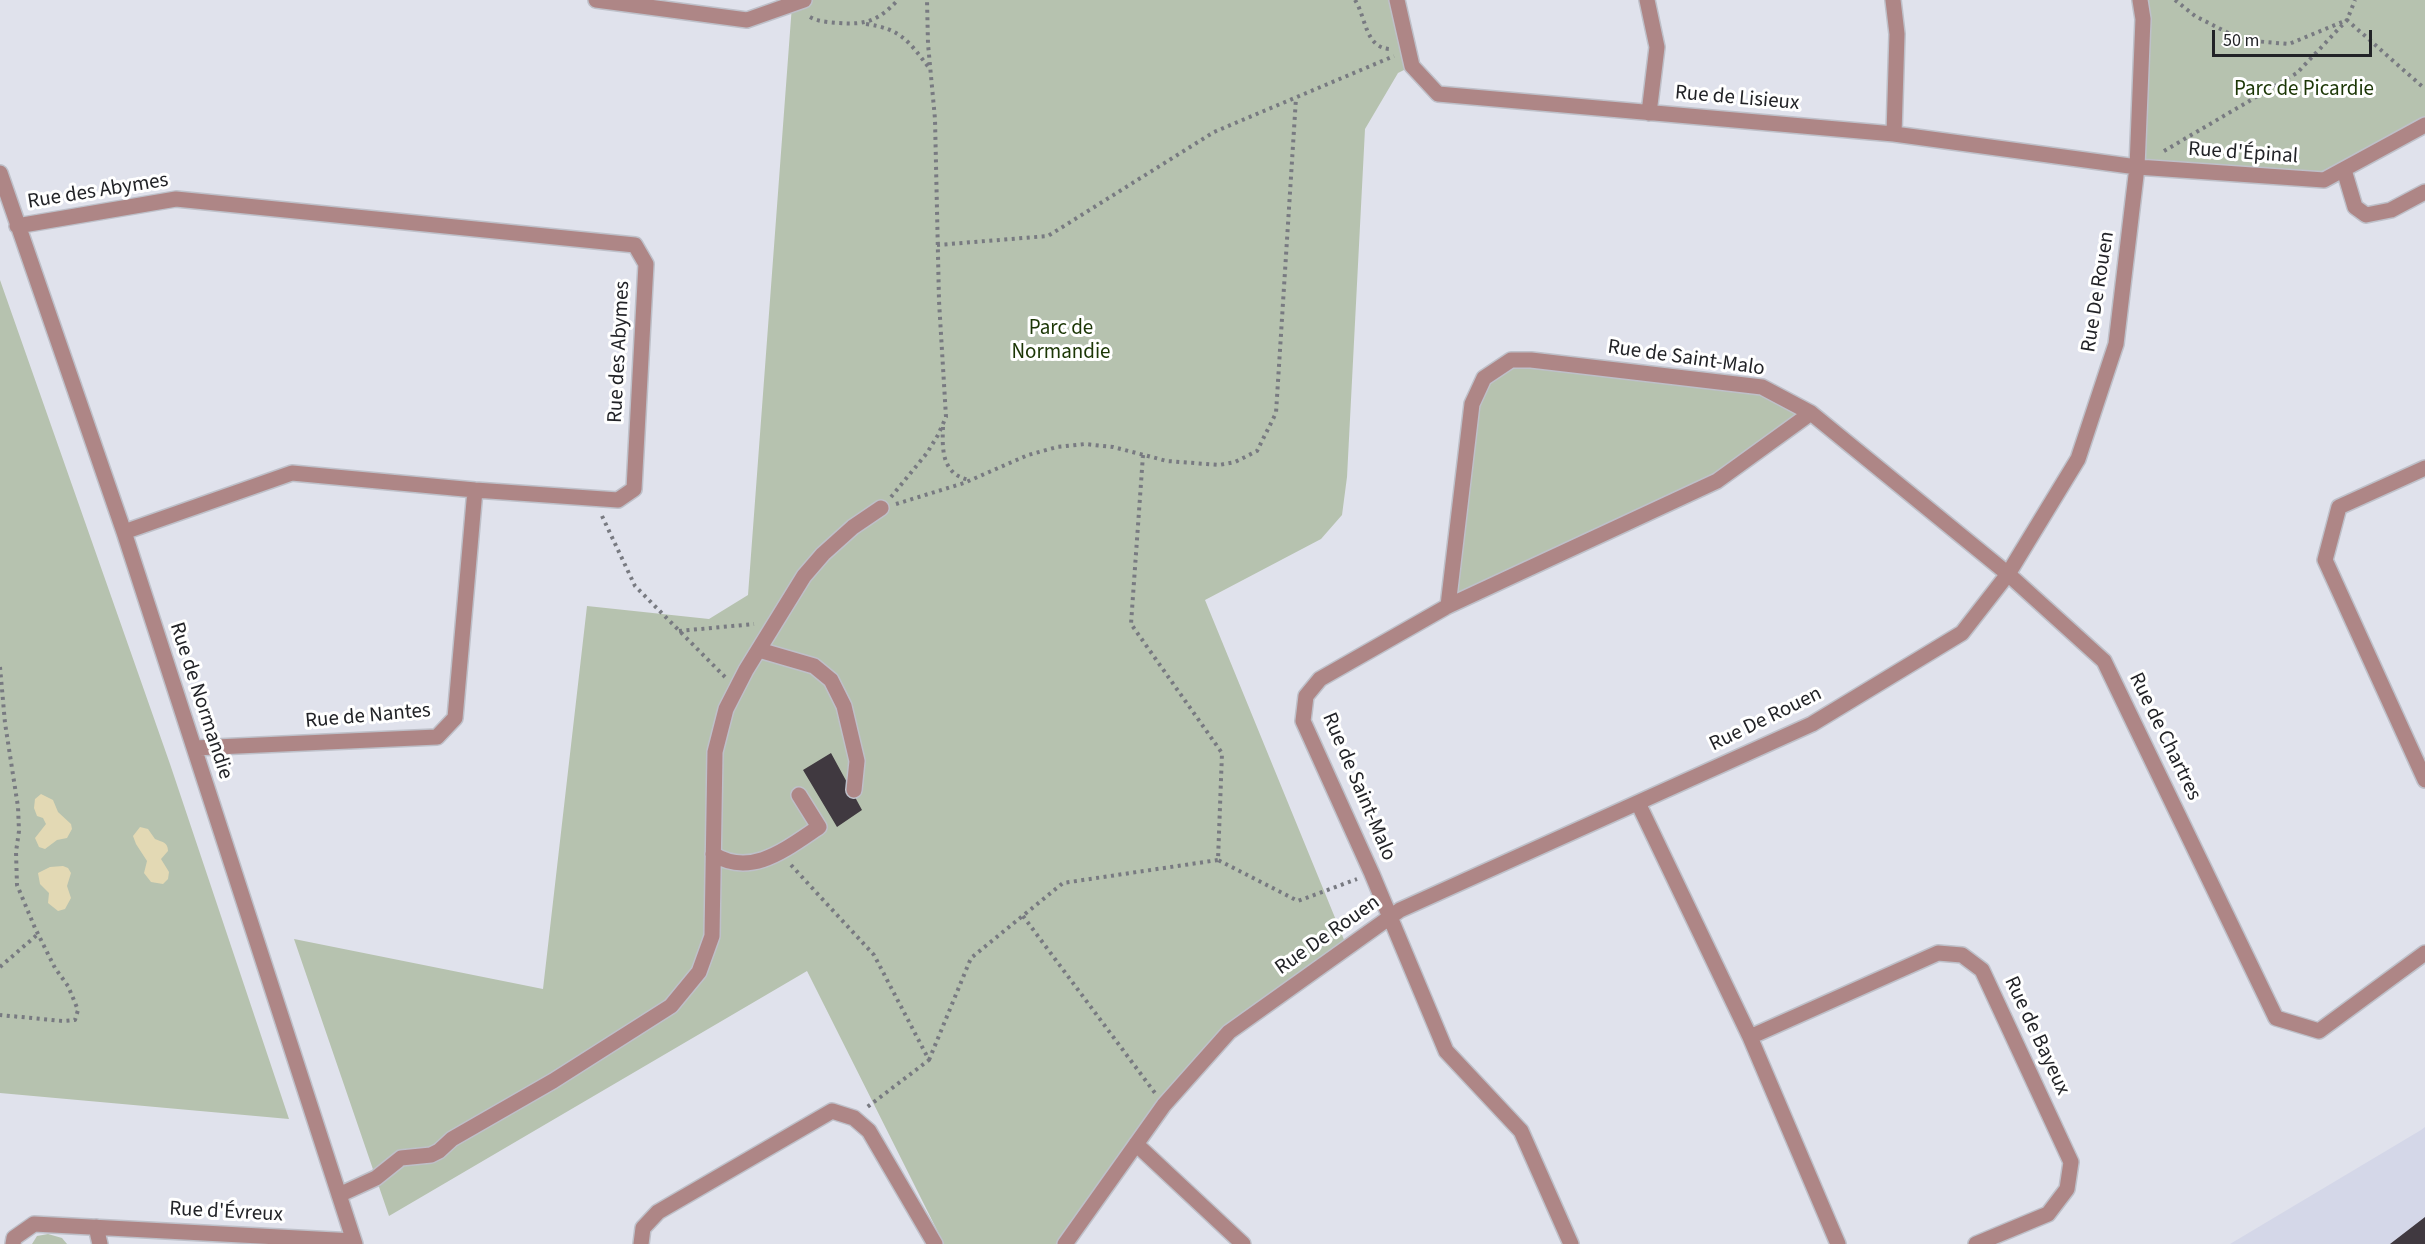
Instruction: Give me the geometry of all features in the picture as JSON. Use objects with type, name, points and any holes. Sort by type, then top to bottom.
[{"type":"street","points":[[596,0],[747,20],[798,3]]},
{"type":"street","name":"Rue de Lisieux","points":[[1397,0],[1412,66],[1438,94],[1894,134],[2137,167]]},
{"type":"street","points":[[1647,0],[1657,47],[1649,113]]},
{"type":"street","points":[[1893,0],[1897,34],[1894,134]]},
{"type":"street","name":"Rue De Rouen","points":[[1065,1244],[1164,1105],[1229,1032],[1400,910],[1812,724],[1962,633],[2008,574],[2078,459],[2116,344],[2137,167],[2143,19],[2140,0]]},
{"type":"street","name":"Rue d'Épinal","points":[[2137,167],[2324,180],[2425,125]]},
{"type":"street","points":[[2344,170],[2355,207],[2366,215],[2391,210],[2425,192]]},
{"type":"street","name":"Rue de Normandie","points":[[0,172],[123,532],[354,1242]]},
{"type":"street","name":"Rue des Abymes","points":[[17,226],[176,199],[635,245],[646,264],[634,489],[618,500],[475,490],[292,473],[123,532]]},
{"type":"street","name":"Rue de Saint-Malo","points":[[1448,606],[1472,404],[1484,378],[1511,360],[1531,360],[1762,387],[1811,413],[1717,481],[1448,606],[1320,679],[1306,696],[1303,721],[1372,874],[1446,1051],[1521,1131],[1571,1244]]},
{"type":"street","name":"Rue de Chartres","points":[[1811,413],[2008,574],[2104,661],[2276,1018],[2319,1031],[2425,953]]},
{"type":"street","points":[[2425,468],[2339,507],[2325,560],[2425,780]]},
{"type":"street","name":"Rue de Nantes","points":[[194,748],[437,737],[455,718],[475,490]]},
{"type":"street","points":[[339,1195],[376,1178],[401,1158],[431,1155],[439,1151],[452,1139],[553,1081],[671,1006],[699,972],[712,936],[715,752],[726,709],[804,576],[823,554],[853,527],[881,508]]},
{"type":"street","points":[[759,650],[814,666],[831,680],[844,706],[857,761],[854,790]]},
{"type":"street","points":[[713,854],[726,862],[740,865],[757,863],[819,827],[799,795]]},
{"type":"street","points":[[1638,803],[1750,1037],[1838,1244]]},
{"type":"street","name":"Rue de Bayeux","points":[[1750,1037],[1938,953],[1962,955],[1982,970],[2071,1162],[2067,1190],[2048,1214],[1976,1244]]},
{"type":"street","points":[[641,1244],[643,1228],[658,1212],[832,1111],[854,1118],[869,1131],[935,1244]]},
{"type":"street","points":[[1136,1144],[1243,1244]]},
{"type":"street","name":"Rue d'Évreux","points":[[13,1244],[14,1238],[34,1224],[354,1242]]},
{"type":"street","points":[[96,1227],[100,1244]]},
{"type":"path","points":[[865,24],[879,17],[898,0]]},
{"type":"path","points":[[881,508],[927,453],[946,417],[937,244],[935,119],[927,0]]},
{"type":"path","points":[[1355,0],[1374,43],[1381,49],[1408,50]]},
{"type":"path","points":[[2175,0],[2195,16],[2242,40],[2289,44],[2347,20]]},
{"type":"path","points":[[2137,167],[2297,73],[2347,20],[2355,0]]},
{"type":"path","points":[[798,3],[813,19],[865,24],[893,30],[910,43],[931,71]]},
{"type":"path","points":[[2347,20],[2425,89]]},
{"type":"path","points":[[937,244],[1048,236],[1214,132],[1408,50]]},
{"type":"path","points":[[881,508],[971,480],[1028,455],[1057,447],[1085,444],[1113,447],[1167,461],[1219,465],[1234,462],[1257,451],[1276,413],[1296,98]]},
{"type":"path","points":[[943,423],[944,460],[951,472],[961,478],[971,480]]},
{"type":"path","points":[[1143,455],[1131,624],[1222,753],[1218,860]]},
{"type":"path","points":[[594,499],[635,585],[736,689]]},
{"type":"path","points":[[679,631],[776,622]]},
{"type":"path","points":[[0,667],[5,723],[20,831],[16,852],[17,885],[38,934],[75,1000],[78,1010],[75,1020],[63,1021],[0,1015]]},
{"type":"path","points":[[778,851],[874,955],[929,1060]]},
{"type":"path","points":[[854,1118],[929,1060],[971,958],[1063,883],[1218,860],[1298,901],[1372,874]]},
{"type":"path","points":[[1023,916],[1164,1105]]},
{"type":"path","points":[[0,968],[38,934]]},
{"type":"shaded area","points":[[2425,1127],[2425,1244],[2230,1244],[2421,1130]]},
{"type":"green space","name":"Parc de Normandie","points":[[804,0],[1397,0],[1412,66],[1398,73],[1365,129],[1347,477],[1342,515],[1321,539],[1205,600],[1347,947],[1229,1032],[1065,1244],[944,1244],[807,971],[389,1216],[294,939],[543,989],[587,606],[709,619],[748,595],[792,5]]},
{"type":"green space","name":"Parc de Picardie","points":[[2134,0],[2425,0],[2425,125],[2324,180],[2137,167]]},
{"type":"green space","points":[[0,280],[170,764],[289,1119],[0,1093]]},
{"type":"green space","points":[[1511,360],[1762,387],[1811,413],[1717,481],[1448,606],[1472,404],[1484,378]]},
{"type":"green space","points":[[48,1234],[62,1238],[67,1244],[32,1244],[37,1236]]},
{"type":"sand","points":[[41,794],[53,800],[58,812],[71,824],[72,829],[67,838],[57,840],[45,849],[39,847],[35,838],[46,824],[43,818],[37,816],[34,808],[35,799]]},
{"type":"sand","points":[[140,827],[148,829],[155,839],[167,846],[168,851],[161,859],[169,872],[168,879],[163,884],[151,882],[144,873],[147,861],[133,836]]},
{"type":"sand","points":[[63,866],[71,873],[67,886],[71,898],[65,909],[58,911],[48,903],[49,893],[40,884],[38,873],[50,867]]},
{"type":"building","points":[[831,753],[862,810],[837,827],[803,770]]},
{"type":"building","points":[[2425,1217],[2425,1244],[2390,1244]]}]
